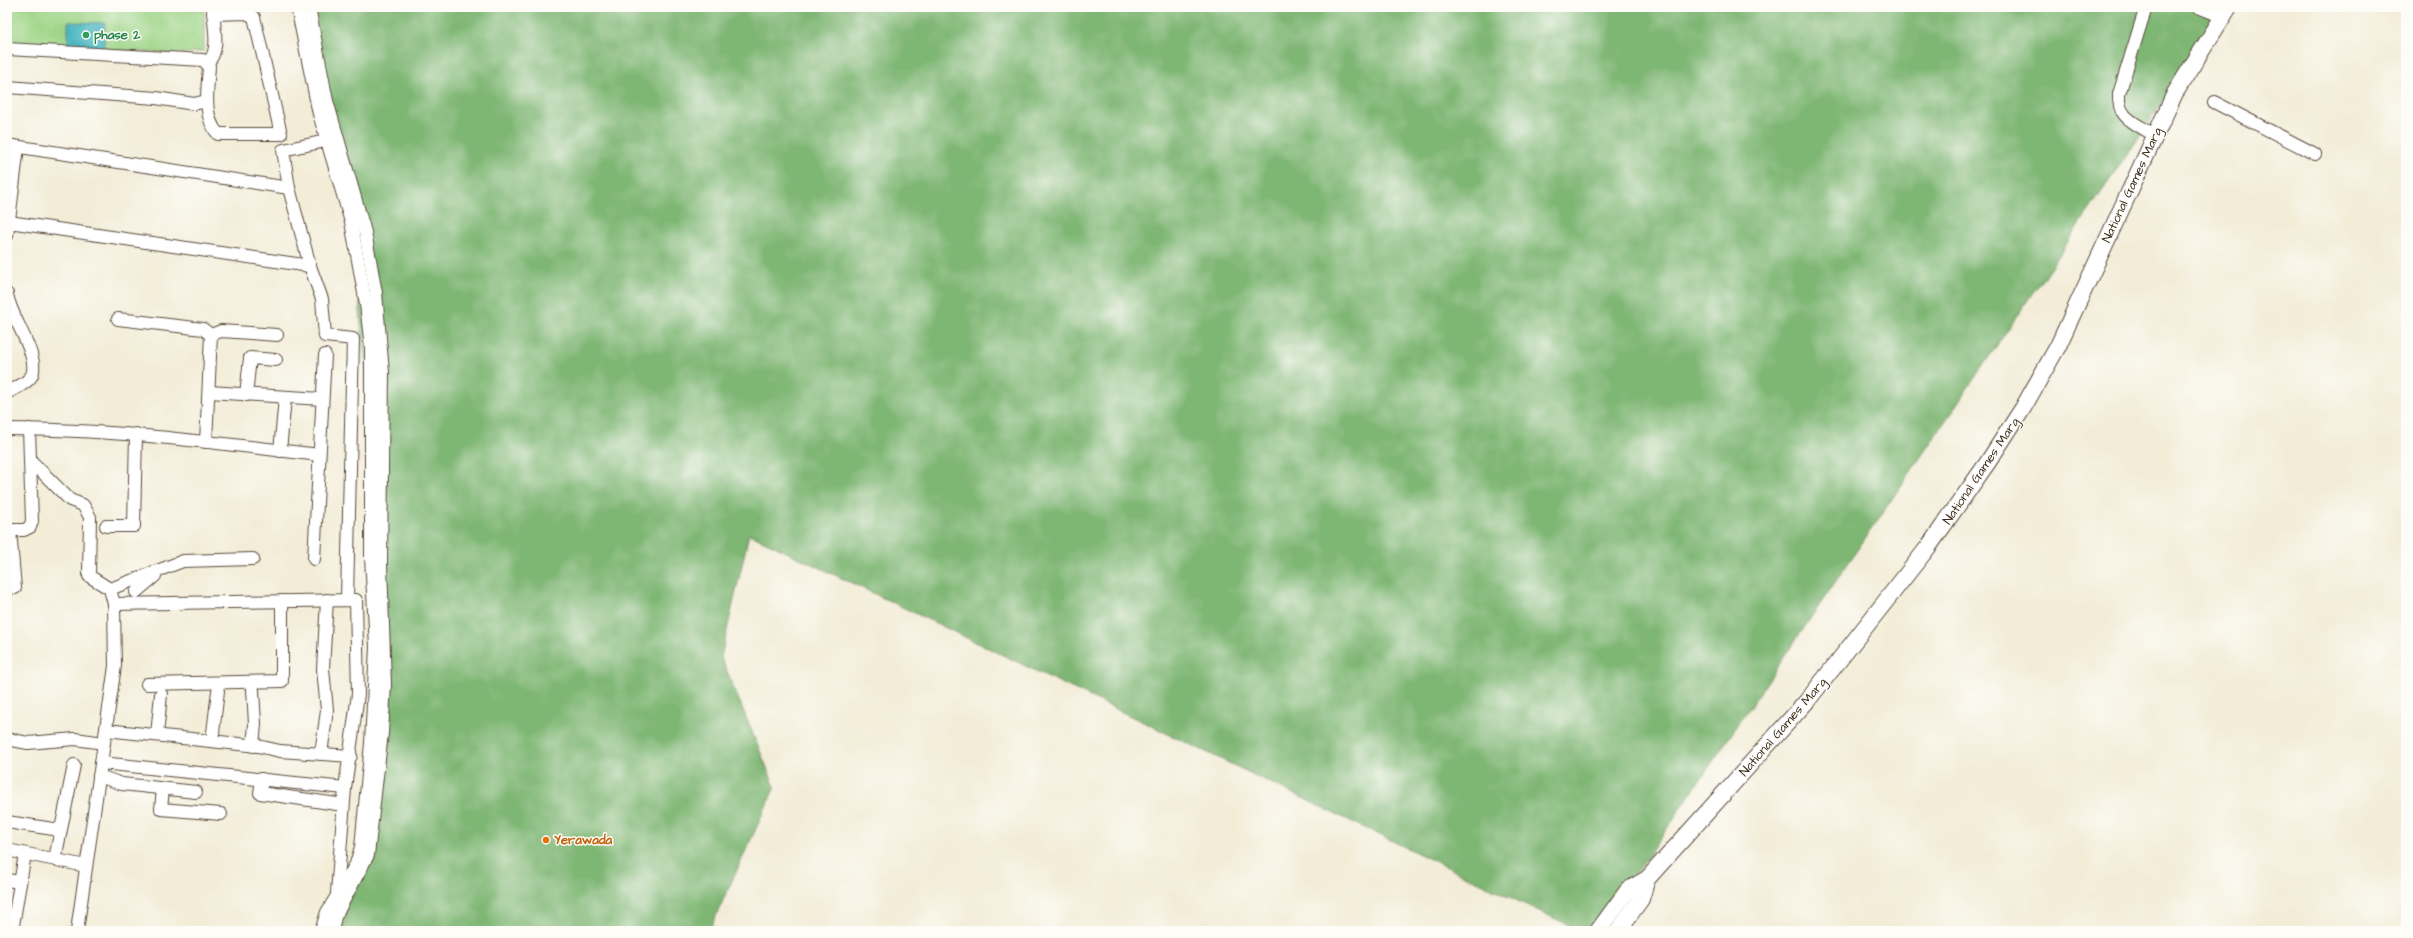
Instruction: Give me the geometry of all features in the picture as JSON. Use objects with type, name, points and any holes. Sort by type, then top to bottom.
[{"type":"main road","name":"National Games Marg","points":[[1598,931],[1628,890],[1647,879],[1807,701],[1929,546],[1988,462],[2023,408],[2058,346],[2154,135],[2188,69],[2226,12]]},
{"type":"main road","name":"National Games Marg","points":[[1618,931],[1641,899],[1647,879]]},
{"type":"street","points":[[297,7],[311,82],[326,141],[351,222],[369,324],[372,406],[371,557],[376,647],[371,743],[361,847],[356,864],[327,912],[321,931]]},
{"type":"street","points":[[309,7],[327,101],[364,232],[377,299],[383,372],[382,564],[385,685],[382,733],[368,856],[337,912],[332,931]]},
{"type":"street","points":[[2146,7],[2118,94],[2118,106],[2120,113],[2154,135]]},
{"type":"street","points":[[2198,7],[2226,12]]},
{"type":"street","points":[[213,11],[246,13],[254,16],[280,134],[218,134],[214,128],[206,101],[209,66],[208,62],[212,58],[215,45],[213,11]]},
{"type":"street","points":[[7,49],[208,62]]},
{"type":"street","points":[[7,87],[156,98],[194,104],[206,101]]},
{"type":"street","points":[[2214,102],[2316,154]]},
{"type":"street","points":[[326,141],[283,150],[289,188],[310,266],[322,299],[325,336],[353,339],[354,345],[347,599]]},
{"type":"street","points":[[7,236],[13,146],[289,188]]},
{"type":"street","points":[[9,222],[310,266]]},
{"type":"street","points":[[7,294],[12,314],[31,353],[33,366],[32,375],[28,380],[7,393]]},
{"type":"street","points":[[118,319],[203,329],[211,335]]},
{"type":"street","points":[[211,335],[222,331],[276,335]]},
{"type":"street","points":[[206,442],[211,335]]},
{"type":"street","points":[[314,559],[324,355]]},
{"type":"street","points":[[246,395],[250,358],[276,360]]},
{"type":"street","points":[[209,392],[285,398],[322,399]]},
{"type":"street","points":[[280,451],[285,398]]},
{"type":"street","points":[[7,429],[136,434],[319,455]]},
{"type":"street","points":[[15,588],[8,530],[24,530],[30,527],[32,521],[31,461],[28,429]]},
{"type":"street","points":[[106,526],[134,526],[136,434]]},
{"type":"street","points":[[31,461],[70,500],[83,504],[90,517],[89,576],[110,589],[114,604],[116,666],[75,930]]},
{"type":"street","points":[[110,589],[183,561],[252,559]]},
{"type":"street","points":[[136,592],[152,577],[183,570],[183,561]]},
{"type":"street","points":[[114,604],[282,600],[356,600],[358,694],[346,788],[336,896]]},
{"type":"street","points":[[147,684],[282,681],[282,600]]},
{"type":"street","points":[[321,754],[327,710],[323,669],[327,600]]},
{"type":"street","points":[[253,690],[255,724],[253,746]]},
{"type":"street","points":[[212,741],[218,691]]},
{"type":"street","points":[[157,735],[161,694]]},
{"type":"street","points":[[106,730],[212,741],[280,751],[351,756]]},
{"type":"street","points":[[7,739],[28,743],[75,739],[104,743]]},
{"type":"street","points":[[101,763],[346,788]]},
{"type":"street","points":[[55,859],[74,765]]},
{"type":"street","points":[[99,776],[122,784],[196,792]]},
{"type":"street","points":[[262,779],[260,793],[337,804]]},
{"type":"street","points":[[163,789],[161,809],[221,814]]},
{"type":"street","points":[[7,822],[60,830]]},
{"type":"street","points":[[7,850],[86,866]]},
{"type":"street","points":[[13,931],[25,854]]},
{"type":"street","points":[[7,880],[20,882]]},
{"type":"green space","points":[[9,7],[131,7],[204,10],[204,51],[178,54],[10,44]]},
{"type":"green space","points":[[303,7],[2228,7],[1597,931],[1581,931],[749,534],[721,657],[775,787],[709,931],[341,931],[344,869],[352,861],[362,862],[386,645],[353,218]]},
{"type":"water","name":"phase 2","points":[[68,22],[105,23],[104,48],[68,47]]},
{"type":"place","name":"phase 2","points":[[86,35]]},
{"type":"place","name":"Yerawada","points":[[546,840]]}]
